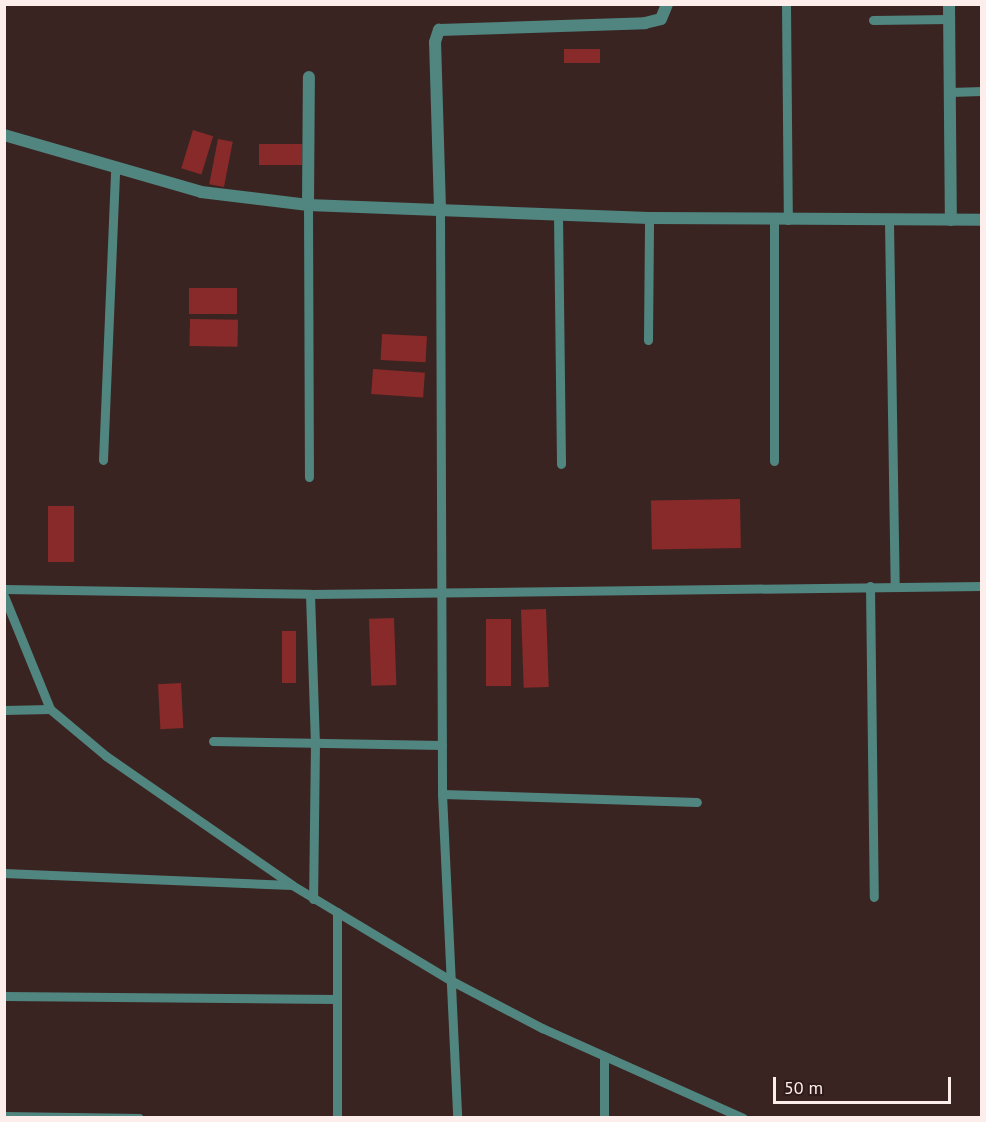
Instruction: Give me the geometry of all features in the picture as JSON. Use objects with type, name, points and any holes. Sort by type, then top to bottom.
[{"type":"street","points":[[440,209],[435,42],[439,30],[645,23],[661,19],[667,4]]},
{"type":"street","points":[[949,4],[951,220]]},
{"type":"street","points":[[308,205],[309,77]]},
{"type":"street","points":[[4,135],[115,170],[201,192],[308,205],[440,209],[558,216],[889,222],[981,220]]},
{"type":"lane","points":[[786,4],[788,220]]},
{"type":"lane","points":[[873,20],[949,20]]},
{"type":"lane","points":[[950,92],[981,91]]},
{"type":"lane","points":[[102,460],[115,170]]},
{"type":"lane","points":[[308,205],[309,477]]},
{"type":"lane","points":[[440,209],[439,591],[442,794],[457,1118]]},
{"type":"lane","points":[[558,216],[561,464]]},
{"type":"lane","points":[[648,340],[649,218]]},
{"type":"lane","points":[[774,220],[774,461]]},
{"type":"lane","points":[[889,222],[895,586]]},
{"type":"lane","points":[[870,586],[874,897]]},
{"type":"lane","points":[[4,589],[310,594],[981,586]]},
{"type":"lane","points":[[310,594],[315,742],[313,898]]},
{"type":"lane","points":[[4,596],[50,709],[106,756],[292,885],[452,981],[604,1056],[743,1118]]},
{"type":"lane","points":[[4,710],[50,709]]},
{"type":"lane","points":[[213,741],[442,745]]},
{"type":"lane","points":[[442,794],[697,801]]},
{"type":"lane","points":[[4,873],[292,885]]},
{"type":"lane","points":[[337,912],[337,1118]]},
{"type":"lane","points":[[4,996],[336,999]]},
{"type":"lane","points":[[604,1056],[604,1118]]},
{"type":"lane","points":[[4,1116],[139,1118]]},
{"type":"building","points":[[564,49],[600,49],[600,63],[564,63]]},
{"type":"building","points":[[193,130],[213,136],[201,174],[181,168]]},
{"type":"building","points":[[218,139],[233,142],[224,187],[209,184]]},
{"type":"building","points":[[259,144],[302,144],[302,165],[259,165]]},
{"type":"building","points":[[189,288],[237,288],[237,314],[189,314]]},
{"type":"building","points":[[190,319],[238,320],[238,347],[190,346]]},
{"type":"building","points":[[382,334],[427,336],[426,362],[381,360]]},
{"type":"building","points":[[373,369],[425,373],[423,398],[371,394]]},
{"type":"building","points":[[740,499],[741,548],[652,550],[651,501]]},
{"type":"building","points":[[48,506],[74,506],[74,562],[48,562]]},
{"type":"building","points":[[546,609],[549,687],[524,688],[521,610]]},
{"type":"building","points":[[394,618],[396,685],[371,686],[369,619]]},
{"type":"building","points":[[486,619],[511,619],[511,686],[486,686]]},
{"type":"building","points":[[282,631],[296,631],[296,683],[282,683]]},
{"type":"building","points":[[181,683],[183,728],[160,729],[158,684]]}]
